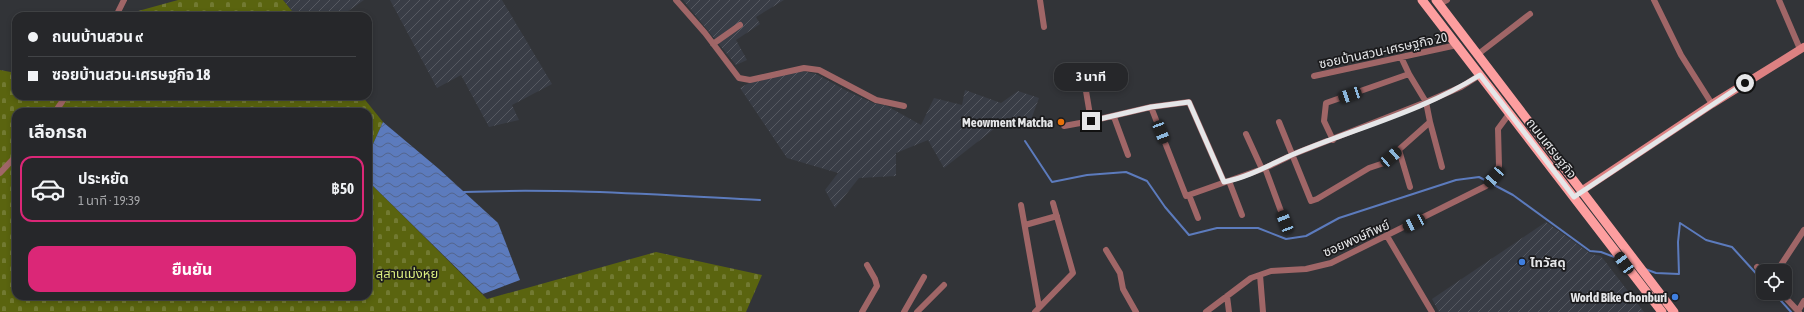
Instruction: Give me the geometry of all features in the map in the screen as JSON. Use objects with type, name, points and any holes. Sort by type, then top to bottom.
[{"type":"main road","name":"ถนนเศรษฐกิจ","points":[[1422,0],[1509,114],[1627,252],[1674,312]]},
{"type":"main road","name":"ถนนเศรษฐกิจ","points":[[1440,1],[1577,194],[1612,247],[1662,312]]},
{"type":"street","points":[[118,12],[124,0]]},
{"type":"street","points":[[676,0],[740,78],[750,80],[804,68],[819,70],[876,100],[904,106]]},
{"type":"street","points":[[1040,0],[1044,26]]},
{"type":"street","points":[[1654,0],[1681,56],[1712,104]]},
{"type":"street","points":[[1577,194],[1712,104],[1802,48],[1779,0]]},
{"type":"street","points":[[1477,54],[1530,14]]},
{"type":"street","points":[[712,44],[740,25]]},
{"type":"street","name":"ซอยบ้านสวน-เศรษฐกิจ 20","points":[[1314,76],[1457,45]]},
{"type":"street","points":[[1401,57],[1409,74],[1426,102],[1442,167]]},
{"type":"street","points":[[1333,140],[1324,121],[1326,103],[1409,74]]},
{"type":"street","points":[[1151,107],[1186,196],[1263,169],[1294,154],[1333,140],[1426,102],[1461,87],[1480,75]]},
{"type":"street","points":[[1085,85],[1091,121]]},
{"type":"street","points":[[1064,126],[1114,117],[1151,107],[1189,102],[1242,215]]},
{"type":"street","name":"ซอยพงษ์ทิพย์","points":[[1206,312],[1251,278],[1271,271],[1306,268],[1331,263],[1486,186],[1494,177],[1499,166],[1498,129],[1509,114]]},
{"type":"street","points":[[1114,117],[1128,155]]},
{"type":"street","points":[[1279,122],[1294,154],[1312,201],[1370,168],[1384,163],[1430,122]]},
{"type":"street","points":[[1246,134],[1263,169],[1285,222]]},
{"type":"street","points":[[1399,150],[1410,187]]},
{"type":"street","points":[[0,173],[12,160]]},
{"type":"street","points":[[1189,195],[1198,218]]},
{"type":"street","points":[[1037,310],[1073,273],[1053,203]]},
{"type":"street","points":[[1021,205],[1037,310]]},
{"type":"street","points":[[1025,225],[1057,216]]},
{"type":"street","points":[[1782,264],[1804,230]]},
{"type":"street","points":[[1387,236],[1432,312]]},
{"type":"street","points":[[1106,250],[1120,273],[1123,288],[1136,312]]},
{"type":"street","points":[[862,312],[877,286],[875,279],[867,265]]},
{"type":"street","points":[[1260,275],[1263,312]]},
{"type":"street","points":[[904,312],[924,277]]},
{"type":"street","points":[[917,312],[944,285]]},
{"type":"street","points":[[1227,296],[1229,312]]},
{"type":"street","points":[[1788,300],[1798,311],[1804,301]]},
{"type":"shaded area","points":[[283,0],[364,0],[347,12],[293,12]]},
{"type":"shaded area","points":[[390,0],[502,0],[552,84],[512,105],[519,120],[489,127],[461,75],[437,88]]},
{"type":"shaded area","points":[[683,0],[784,0],[756,17],[760,24],[736,40],[747,60],[736,65]]},
{"type":"shaded area","points":[[802,71],[816,74],[873,103],[887,106],[921,125],[934,98],[962,105],[965,90],[1001,103],[1018,91],[1039,98],[1029,125],[999,125],[944,168],[928,140],[896,153],[896,176],[859,178],[835,208],[825,190],[838,173],[787,158],[740,88],[749,83]]},
{"type":"shaded area","points":[[1546,222],[1591,254],[1601,256],[1644,312],[1439,312],[1432,299]]},
{"type":"green space","points":[[178,0],[283,0],[293,12],[135,12]]},
{"type":"green space","name":"สุสานเม่งหุย","points":[[0,70],[12,72],[12,100],[365,100],[372,108],[12,108],[12,300],[372,300],[372,185],[487,299],[656,252],[762,275],[746,312],[0,312]]},
{"type":"green space","name":"สุสานเม่งหุย","points":[[372,108],[383,122],[372,146]]},
{"type":"water","points":[[383,122],[439,169],[498,223],[520,280],[483,294],[372,185],[372,146]]},
{"type":"waterway","points":[[1025,141],[1052,182],[1087,175],[1126,172],[1147,181],[1165,207],[1189,235],[1217,228],[1258,228],[1286,239],[1306,236],[1339,218],[1456,180],[1479,177],[1513,195],[1590,251],[1601,252],[1617,258]]},
{"type":"waterway","points":[[464,192],[575,191],[760,200]]},
{"type":"waterway","points":[[1645,269],[1656,273],[1679,274],[1678,242],[1680,223],[1706,240],[1732,247],[1756,273]]},
{"type":"waterway","points":[[1780,300],[1791,312]]},
{"type":"place","name":"Meowment Matcha","points":[[1061,122]]},
{"type":"place","name":"ไทวัสดุ","points":[[1522,262]]},
{"type":"place","name":"World Bike Chonburi","points":[[1675,297]]},
{"type":"route","points":[[1091,121],[1114,117],[1139,109],[1189,102],[1224,182],[1264,168],[1294,154],[1333,140],[1426,102],[1461,87],[1480,75],[1574,197],[1745,83]]}]
